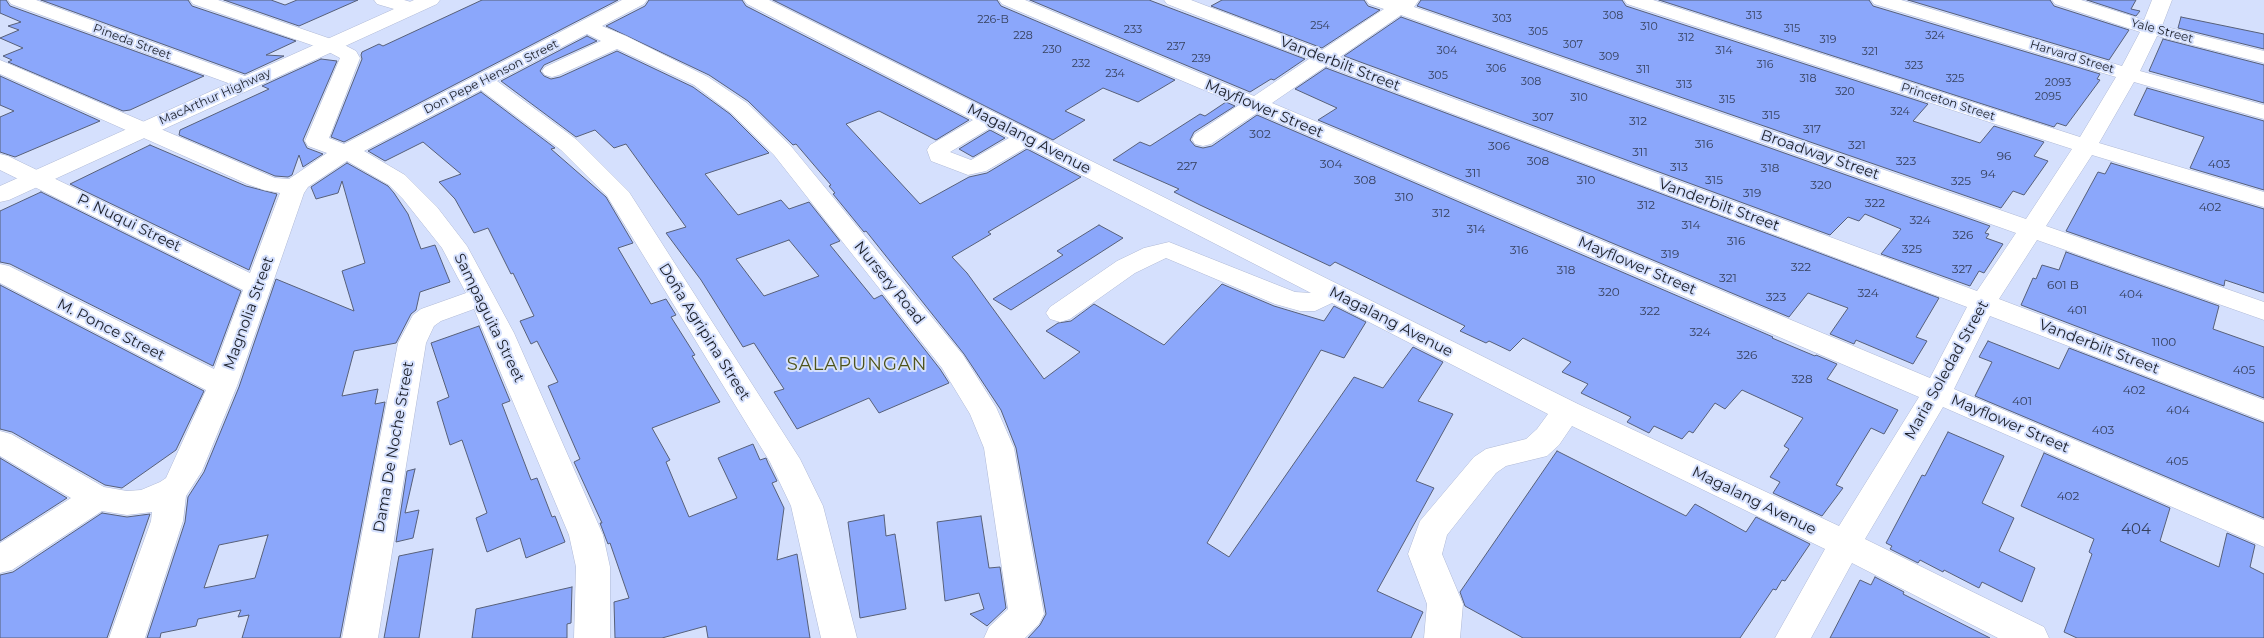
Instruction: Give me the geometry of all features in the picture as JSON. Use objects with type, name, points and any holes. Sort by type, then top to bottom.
[{"type":"main road","name":"Pineda Street","points":[[18,0],[246,83]]},
{"type":"main road","points":[[200,0],[330,45]]},
{"type":"main road","points":[[384,0],[411,8]]},
{"type":"main road","name":"MacArthur Highway","points":[[0,194],[430,0]]},
{"type":"main road","name":"Don Pepe Henson Street","points":[[345,152],[637,0]]},
{"type":"main road","name":"Magalang Avenue","points":[[754,0],[1567,411],[1845,544],[2030,638]]},
{"type":"main road","name":"Mayflower Street","points":[[1009,0],[1937,393],[2264,534]]},
{"type":"main road","name":"Vanderbilt Street","points":[[1174,0],[1324,58],[1983,303],[2264,411]]},
{"type":"main road","name":"Broadway Street","points":[[1376,0],[1405,4],[2264,312]]},
{"type":"main road","name":"Princeton Street","points":[[1634,0],[2086,146],[2264,200]]},
{"type":"main road","name":"Harvard Street","points":[[1881,0],[2128,74],[2264,112]]},
{"type":"main road","name":"Yale Street","points":[[2062,0],[2151,28],[2264,57]]},
{"type":"main road","name":"Maria Soledad Street","points":[[1793,638],[1845,544],[1937,393],[1983,303],[2086,146],[2128,74],[2151,28],[2162,0]]},
{"type":"main road","points":[[1203,139],[1252,104],[1405,4]]},
{"type":"main road","name":"Nursery Road","points":[[588,27],[620,40],[701,81],[739,108],[782,150],[953,362],[985,414],[999,448],[1026,614],[1002,638]]},
{"type":"main road","points":[[552,71],[620,40]]},
{"type":"main road","name":"Sampaguita Street","points":[[330,45],[345,52],[350,58],[316,141],[345,152],[380,169],[397,180],[428,212],[454,246],[500,333],[586,535],[593,567],[592,638]]},
{"type":"main road","points":[[0,66],[272,185],[294,186],[304,177],[345,152]]},
{"type":"main road","name":"Doña Agripina Street","points":[[483,81],[569,144],[617,192],[784,459],[807,506],[839,638]]},
{"type":"main road","points":[[990,120],[938,150],[939,156],[968,168],[978,166],[1026,138]]},
{"type":"main road","name":"P. Nuqui Street","points":[[0,161],[258,287]]},
{"type":"main road","name":"Magnolia Street","points":[[127,638],[167,520],[171,491],[177,486],[186,471],[222,386],[294,186]]},
{"type":"main road","points":[[1060,313],[1126,267],[1153,253],[1169,250],[1285,298],[1300,302],[1315,302],[1331,292]]},
{"type":"main road","name":"M. Ponce Street","points":[[0,272],[222,386]]},
{"type":"main road","name":"Dama De Noche Street","points":[[360,638],[412,343],[423,321],[430,315],[482,297]]},
{"type":"main road","points":[[1442,638],[1445,604],[1425,554],[1432,530],[1485,465],[1497,457],[1536,448],[1548,437],[1567,411]]},
{"type":"main road","points":[[0,442],[97,498],[127,504],[144,502],[171,491]]},
{"type":"main road","points":[[0,560],[97,498]]},
{"type":"building","points":[[0,0],[6,0],[10,6],[204,76],[130,110],[123,111],[8,62],[12,60],[3,56],[23,48],[0,38],[19,30],[8,26],[21,22],[0,13]]},
{"type":"building","points":[[41,0],[188,0],[192,6],[296,41],[266,55],[284,56],[245,74]]},
{"type":"building","points":[[224,0],[271,0],[285,5],[297,0],[358,0],[299,26]]},
{"type":"building","points":[[482,0],[618,0],[344,142],[331,137],[362,59],[362,52],[379,44],[383,46]]},
{"type":"building","points":[[649,0],[742,0],[746,6],[969,120],[936,140],[879,111],[846,124],[920,204],[969,177],[987,173],[1027,149],[1081,177],[988,232],[991,234],[952,257],[967,273],[1044,379],[1080,352],[1046,331],[1058,323],[1071,321],[1094,304],[1164,345],[1222,284],[1274,306],[1324,321],[1334,306],[1366,322],[1344,358],[1321,350],[1207,543],[1229,557],[1354,377],[1383,388],[1413,347],[1443,362],[1418,401],[1453,414],[1416,481],[1434,488],[1377,591],[1423,612],[1411,638],[1028,638],[1040,625],[1046,614],[1016,448],[1001,410],[964,354],[866,231],[864,232],[833,194],[835,193],[829,186],[831,185],[796,144],[793,145],[748,101],[709,75],[606,26],[645,6]]},
{"type":"building","points":[[773,0],[997,0],[1001,6],[1175,80],[1138,102],[1103,88],[1065,111],[1085,120],[1053,140]]},
{"type":"building","points":[[1030,0],[1149,0],[1305,59],[1274,80],[1271,79],[1250,92]]},
{"type":"building","points":[[1222,0],[1364,0],[1368,6],[1380,10],[1322,48],[1211,6]]},
{"type":"building","points":[[1421,0],[1622,0],[1626,6],[1928,104],[1913,121],[1980,143],[1994,126],[2044,142],[2034,156],[2048,161],[2024,195],[2013,191],[2001,208],[1417,6]]},
{"type":"building","points":[[1659,0],[1869,0],[1873,6],[2100,74],[2097,79],[2100,80],[2066,126],[2057,123],[2054,127]]},
{"type":"building","points":[[1908,0],[2050,0],[2054,6],[2129,30],[2109,60]]},
{"type":"building","points":[[2087,0],[2136,0],[2131,9],[2140,11],[2136,16]]},
{"type":"building","points":[[1401,17],[1990,226],[1985,233],[1989,234],[1986,238],[2003,244],[1984,273],[1979,271],[1970,286],[1881,254],[1901,229],[1865,214],[1859,221],[1848,217],[1830,235],[1344,56]]},
{"type":"building","points":[[2181,17],[2264,34],[2264,49],[2178,28]]},
{"type":"building","points":[[587,36],[597,41],[544,65],[540,71],[544,76],[551,79],[560,77],[617,51],[693,87],[730,114],[769,153],[705,174],[738,215],[781,200],[789,209],[809,202],[840,241],[830,245],[874,299],[882,295],[949,383],[879,413],[869,398],[797,429],[774,392],[784,389],[754,343],[743,347],[701,280],[666,233],[686,227],[626,144],[614,148],[595,130],[576,137],[501,81]],"holes":[[[789,240],[819,276],[764,296],[736,259]]]},
{"type":"building","points":[[2163,39],[2264,65],[2264,103],[2149,71]]},
{"type":"building","points":[[321,59],[337,61],[303,140],[307,148],[323,154],[303,167],[299,155],[292,175],[288,177],[275,176],[179,135],[180,130],[269,89],[262,86]]},
{"type":"building","points":[[1326,68],[1939,298],[1916,337],[1927,341],[1913,364],[1856,340],[1854,344],[1830,334],[1848,308],[1808,293],[1789,317],[1318,120],[1337,108],[1295,89]]},
{"type":"building","points":[[0,76],[100,121],[15,157],[0,152],[0,117],[14,111],[0,105]]},
{"type":"building","points":[[2147,88],[2264,121],[2264,190],[2190,168],[2204,137],[2134,115]]},
{"type":"building","points":[[481,92],[555,148],[551,149],[606,197],[633,243],[618,248],[651,304],[666,299],[676,315],[671,317],[695,355],[692,356],[720,402],[652,428],[670,460],[666,462],[689,517],[737,498],[718,458],[753,444],[760,460],[766,458],[777,481],[772,483],[784,508],[777,560],[797,554],[810,638],[708,638],[706,626],[662,638],[615,638],[614,602],[629,598],[610,543],[608,544],[600,523],[602,523],[574,462],[580,459],[548,386],[558,382],[537,341],[531,344],[520,321],[534,316],[513,273],[511,274],[488,228],[474,233],[455,199],[439,182],[461,174],[423,142],[385,161],[368,151]]},
{"type":"building","points":[[1226,102],[1235,106],[1194,132],[1190,140],[1195,146],[1203,148],[1212,146],[1257,115],[1772,338],[1837,364],[1827,379],[1898,410],[1884,434],[1871,428],[1836,485],[1843,488],[1822,516],[1773,493],[1780,482],[1770,477],[1789,449],[1784,446],[1803,418],[1742,390],[1725,409],[1715,403],[1693,433],[1689,431],[1682,439],[1654,426],[1649,433],[1627,422],[1631,417],[1581,393],[1588,384],[1562,372],[1571,362],[1523,338],[1510,351],[1489,341],[1486,343],[1460,331],[1465,326],[1335,262],[1330,266],[1174,192],[1179,189],[1113,160],[1140,142],[1150,146],[1200,114],[1205,116]]},
{"type":"building","points":[[990,130],[1005,138],[973,157],[959,149]]},
{"type":"building","points":[[150,145],[246,186],[277,194],[249,270],[70,184]]},
{"type":"building","points":[[347,163],[388,186],[408,214],[421,249],[435,245],[450,282],[420,292],[416,310],[411,314],[396,343],[354,351],[342,396],[378,389],[375,404],[385,402],[340,638],[242,638],[249,615],[238,617],[241,610],[198,619],[196,626],[161,633],[160,638],[147,638],[185,522],[188,497],[204,472],[239,387],[276,279],[354,311],[342,271],[365,263],[342,181],[338,193],[316,199],[311,187]],"holes":[[[268,535],[255,578],[204,588],[219,545]]]},
{"type":"building","points":[[2111,163],[2264,209],[2264,293],[2225,280],[2224,286],[2066,231],[2098,172],[2105,174]]},
{"type":"building","points":[[41,192],[241,291],[213,366],[10,264],[0,262],[0,211]]},
{"type":"building","points":[[1099,225],[1123,238],[1011,310],[993,299],[1063,255],[1057,251]]},
{"type":"building","points":[[2066,252],[2219,306],[2213,329],[2264,347],[2264,398],[2021,305],[2033,278],[2036,279],[2042,265],[2059,270]]},
{"type":"building","points":[[0,285],[204,391],[176,450],[122,488],[105,485],[12,432],[0,429]]},
{"type":"building","points":[[479,326],[510,401],[502,404],[531,480],[537,478],[552,517],[555,516],[565,542],[526,558],[520,538],[487,552],[476,518],[487,513],[462,440],[450,445],[437,402],[449,397],[431,343]]},
{"type":"building","points":[[1988,341],[2059,369],[2069,348],[2264,423],[2264,518],[1975,396],[1992,362],[1979,357]]},
{"type":"building","points":[[1948,432],[2004,456],[1982,503],[2014,518],[1999,551],[2035,568],[2022,602],[1982,582],[1979,588],[1920,560],[1918,563],[1890,549],[1892,546],[1886,543],[1922,475],[1925,476]]},
{"type":"building","points":[[1557,451],[1686,516],[1695,504],[1746,532],[1756,517],[1810,544],[1785,581],[1782,580],[1776,590],[1773,589],[1740,638],[1523,638],[1465,606],[1460,592]]},
{"type":"building","points":[[2044,453],[2170,508],[2160,541],[2219,567],[2227,533],[2255,545],[2250,567],[2264,574],[2264,638],[2077,638],[2064,632],[2092,554],[2089,552],[2094,539],[2021,506]]},
{"type":"building","points":[[0,458],[67,498],[0,541]]},
{"type":"building","points":[[415,469],[405,513],[419,510],[413,538],[396,542],[407,471]]},
{"type":"building","points":[[102,513],[127,517],[150,514],[107,638],[0,638],[0,575],[13,572]]},
{"type":"building","points":[[884,515],[886,536],[895,534],[906,609],[860,618],[848,522]]},
{"type":"building","points":[[981,516],[989,568],[1000,567],[1006,608],[987,626],[970,614],[984,609],[979,593],[945,601],[937,522]]},
{"type":"building","points":[[433,549],[419,638],[384,638],[399,556]]},
{"type":"building","points":[[1875,577],[1904,592],[1903,594],[1990,638],[1830,638],[1860,580],[1871,585]]},
{"type":"building","points":[[572,587],[571,623],[567,624],[567,638],[472,638],[476,609]]},
{"type":"district","name":"SALAPUNGAN","points":[[857,365]]}]
